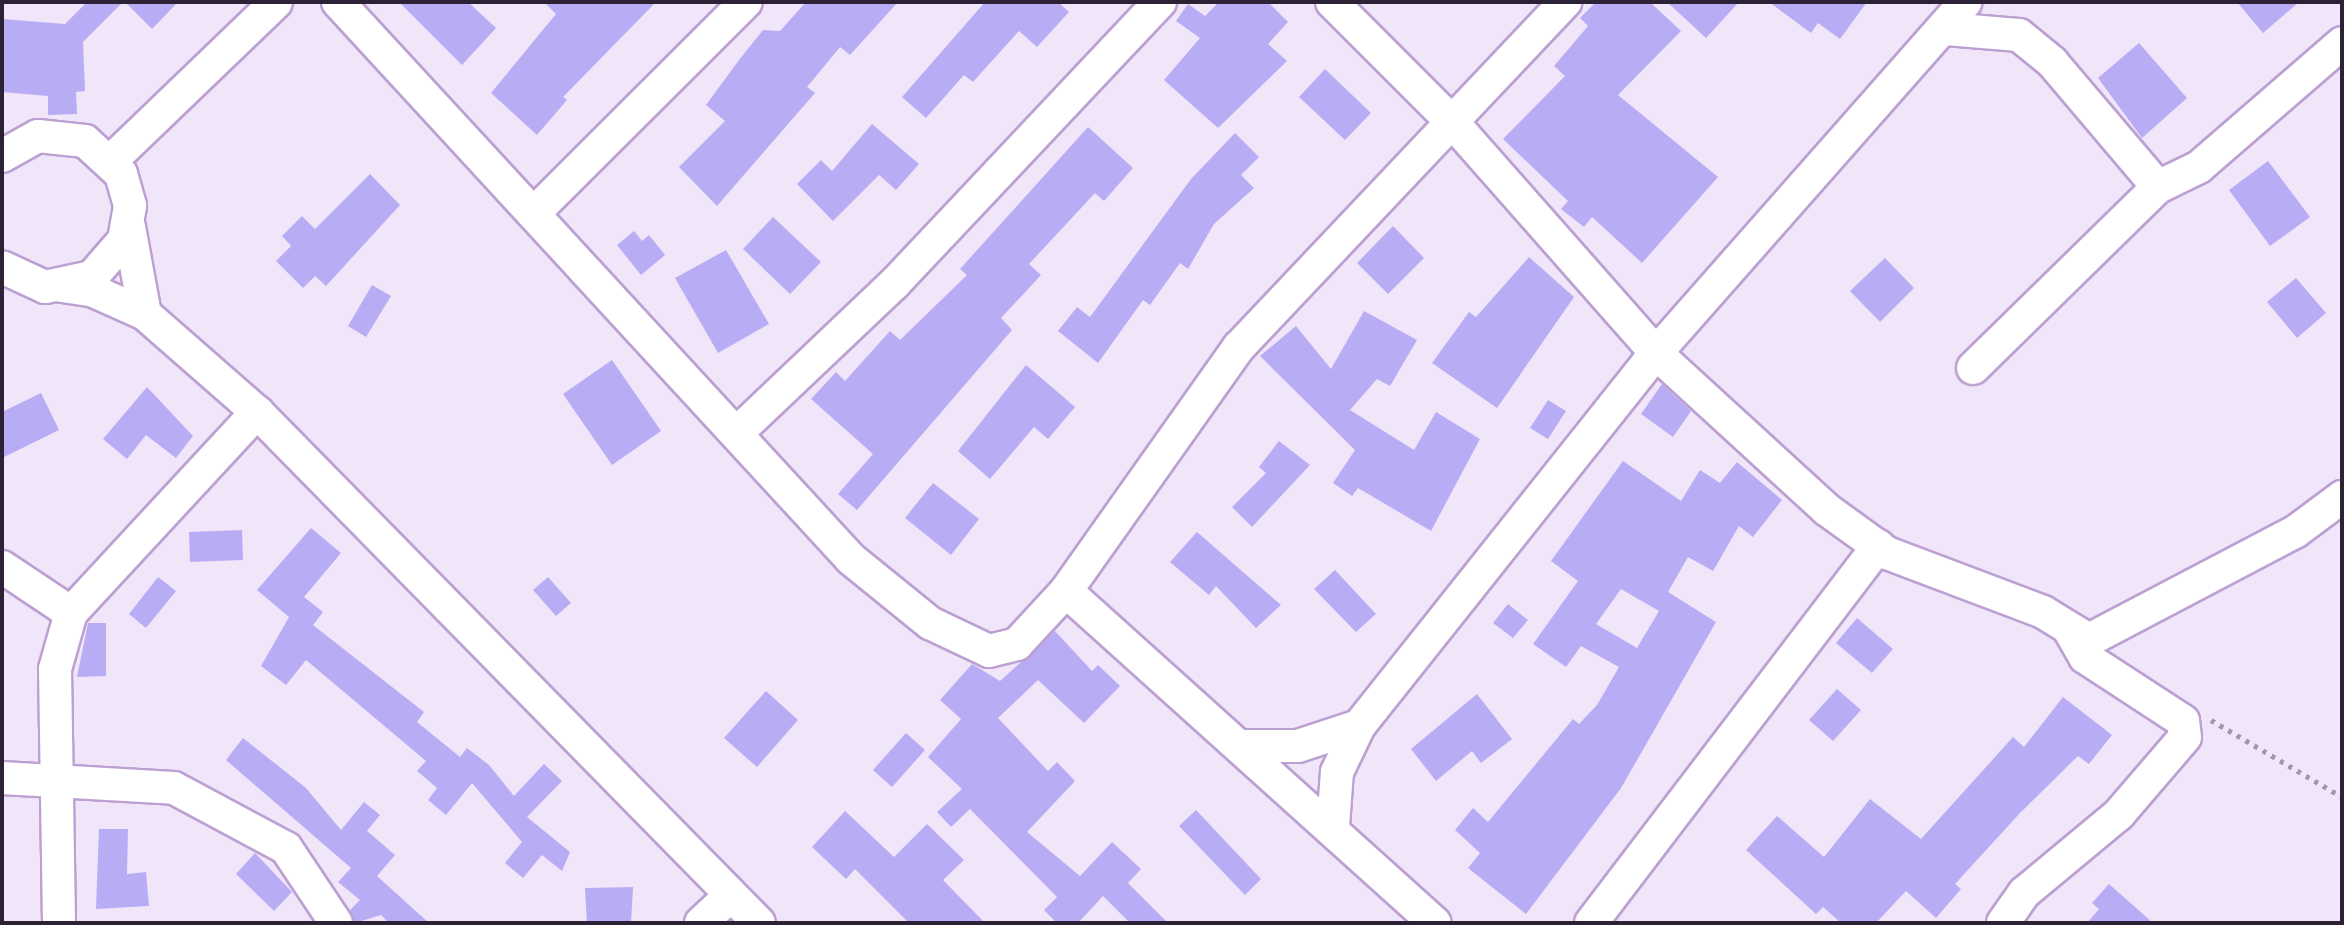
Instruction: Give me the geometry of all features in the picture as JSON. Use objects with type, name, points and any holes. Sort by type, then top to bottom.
[{"type":"street","points":[[111,161],[276,2]]},
{"type":"street","points":[[339,2],[739,431],[851,559],[965,644],[989,651],[1017,644],[1066,591],[1239,347],[1376,198],[1455,125],[1565,2]]},
{"type":"street","points":[[534,213],[746,2]]},
{"type":"street","points":[[739,431],[894,284],[1160,2]]},
{"type":"street","points":[[1332,2],[1455,125],[1656,353],[1878,546],[2068,626],[2089,640],[2295,532],[2342,497]]},
{"type":"street","points":[[1333,826],[1337,772],[1359,726],[1656,353],[1946,29],[1965,2]]},
{"type":"street","points":[[1946,29],[2019,35],[2052,62],[2158,187]]},
{"type":"street","points":[[1973,368],[2158,187],[2199,167],[2342,43]]},
{"type":"street","points":[[4,150],[54,134],[85,141],[111,161],[127,190],[128,223],[145,314]]},
{"type":"street","points":[[62,286],[105,267],[128,223]]},
{"type":"street","points":[[2,267],[30,283],[91,290],[145,314],[257,412],[759,923]]},
{"type":"street","points":[[59,923],[52,777],[55,669],[71,613],[257,412]]},
{"type":"street","points":[[1591,923],[1878,546]]},
{"type":"street","points":[[2,567],[71,613]]},
{"type":"street","points":[[1066,591],[1247,746],[1435,923]]},
{"type":"street","points":[[2003,923],[2024,893],[2130,803],[2185,737],[2183,721],[2085,657],[2068,626]]},
{"type":"street","points":[[1247,746],[1311,743],[1359,726]]},
{"type":"street","points":[[2,778],[52,777],[174,788],[229,812],[286,848],[336,923]]},
{"type":"street","points":[[701,923],[731,895]]},
{"type":"building","points":[[87,2],[123,2],[83,42],[85,91],[76,92],[77,114],[48,115],[48,96],[2,92],[2,19],[65,24]]},
{"type":"building","points":[[125,2],[178,2],[152,29]]},
{"type":"building","points":[[399,2],[468,2],[496,28],[462,65]]},
{"type":"building","points":[[544,2],[656,2],[563,97],[567,100],[537,135],[491,93],[556,14]]},
{"type":"building","points":[[806,2],[898,2],[850,55],[840,47],[807,87],[815,93],[717,206],[679,167],[725,121],[706,105],[763,30],[780,31]]},
{"type":"building","points":[[985,2],[1058,2],[1069,12],[1037,47],[1019,31],[973,82],[964,75],[926,118],[902,97]]},
{"type":"building","points":[[1219,2],[1268,2],[1288,22],[1268,44],[1287,61],[1218,128],[1164,80],[1200,38],[1176,21],[1188,4],[1205,16]]},
{"type":"building","points":[[1596,2],[1650,2],[1681,31],[1618,95],[1718,177],[1642,263],[1592,217],[1584,227],[1561,209],[1568,201],[1503,139],[1565,76],[1554,66],[1588,26],[1580,18]]},
{"type":"building","points":[[1667,2],[1739,2],[1706,38]]},
{"type":"building","points":[[1769,2],[1867,2],[1840,39],[1818,23],[1811,33]]},
{"type":"building","points":[[2237,2],[2299,2],[2263,33]]},
{"type":"building","points":[[2139,43],[2187,98],[2142,138],[2098,78]]},
{"type":"building","points":[[1325,69],[1371,113],[1345,140],[1299,97]]},
{"type":"building","points":[[872,124],[919,164],[896,190],[879,175],[833,221],[797,184],[821,160],[832,171]]},
{"type":"building","points":[[1088,127],[1133,168],[1104,201],[1095,193],[1029,264],[1041,275],[1001,318],[1012,330],[857,510],[838,494],[873,454],[811,399],[836,372],[845,381],[890,331],[900,340],[967,275],[960,269]]},
{"type":"building","points":[[1235,133],[1259,157],[1241,175],[1254,188],[1214,224],[1188,269],[1180,263],[1150,305],[1143,300],[1098,363],[1058,331],[1077,307],[1090,317],[1191,179]]},
{"type":"building","points":[[2268,161],[2310,217],[2270,246],[2229,190]]},
{"type":"building","points":[[370,174],[400,205],[326,286],[315,276],[303,288],[276,261],[291,246],[282,236],[302,216],[315,229]]},
{"type":"building","points":[[773,217],[821,262],[790,294],[743,249]]},
{"type":"building","points":[[1393,226],[1424,258],[1388,294],[1357,263]]},
{"type":"building","points":[[634,231],[642,241],[649,235],[665,255],[641,275],[617,245]]},
{"type":"building","points":[[726,250],[769,324],[718,353],[675,278]]},
{"type":"building","points":[[1529,257],[1574,297],[1497,408],[1432,363],[1469,312],[1476,317]]},
{"type":"building","points":[[1885,258],[1914,288],[1880,322],[1850,291]]},
{"type":"building","points":[[2296,278],[2326,313],[2297,338],[2267,302]]},
{"type":"building","points":[[372,285],[391,296],[366,337],[348,326]]},
{"type":"building","points":[[1364,311],[1417,340],[1390,386],[1377,379],[1350,410],[1414,450],[1436,412],[1480,439],[1431,531],[1358,488],[1352,496],[1333,483],[1355,450],[1260,356],[1296,326],[1331,369]]},
{"type":"building","points":[[612,360],[661,431],[612,465],[563,394]]},
{"type":"building","points":[[1026,365],[1075,407],[1048,439],[1034,427],[990,479],[958,451]]},
{"type":"building","points":[[1662,384],[1691,411],[1673,437],[1641,414]]},
{"type":"building","points":[[147,387],[193,436],[176,458],[146,435],[127,459],[103,439]]},
{"type":"building","points":[[41,393],[59,430],[2,458],[2,412]]},
{"type":"building","points":[[1548,400],[1566,411],[1548,439],[1530,428]]},
{"type":"building","points":[[1279,441],[1310,465],[1252,527],[1232,507],[1266,473],[1259,467]]},
{"type":"building","points":[[1623,461],[1681,501],[1700,470],[1720,483],[1737,462],[1782,500],[1753,537],[1739,526],[1713,571],[1688,557],[1668,592],[1716,622],[1621,788],[1526,914],[1468,868],[1480,853],[1455,830],[1473,808],[1488,822],[1573,719],[1579,724],[1597,705],[1619,667],[1581,646],[1566,667],[1533,644],[1578,581],[1551,561]],"holes":[[[1621,589],[1659,611],[1637,648],[1596,624]]]},
{"type":"building","points":[[933,483],[979,519],[951,555],[905,518]]},
{"type":"building","points":[[311,528],[341,553],[304,597],[323,612],[313,625],[424,712],[417,722],[460,757],[467,748],[489,765],[514,796],[544,764],[562,781],[527,817],[570,852],[562,871],[542,855],[523,878],[505,863],[522,842],[472,783],[446,815],[428,800],[437,788],[417,771],[426,761],[306,660],[286,685],[261,666],[289,617],[257,590]]},
{"type":"building","points":[[242,530],[243,560],[190,562],[189,532]]},
{"type":"building","points":[[1197,532],[1281,605],[1256,628],[1216,586],[1209,595],[1170,562]]},
{"type":"building","points":[[1335,570],[1376,614],[1356,632],[1314,589]]},
{"type":"building","points":[[158,577],[176,591],[146,628],[129,614]]},
{"type":"building","points":[[548,577],[571,603],[556,616],[533,590]]},
{"type":"building","points":[[1508,604],[1528,620],[1513,638],[1493,623]]},
{"type":"building","points":[[1857,618],[1893,649],[1872,673],[1836,643]]},
{"type":"building","points":[[88,623],[106,623],[106,676],[77,677]]},
{"type":"building","points":[[1055,631],[1092,671],[1098,665],[1120,686],[1084,723],[1038,680],[998,718],[1048,771],[1057,762],[1075,781],[1027,832],[1080,876],[1112,842],[1141,869],[1128,883],[1168,923],[1130,923],[1103,896],[1078,923],[1057,923],[1044,910],[1057,897],[970,809],[951,827],[937,812],[962,789],[928,757],[961,719],[940,700],[972,664],[1000,681]]},
{"type":"building","points":[[1837,689],[1861,710],[1833,741],[1809,720]]},
{"type":"building","points":[[766,691],[798,720],[757,767],[724,738]]},
{"type":"building","points":[[1477,694],[1512,739],[1481,763],[1472,751],[1436,781],[1411,749]]},
{"type":"building","points":[[2063,697],[2112,735],[2089,764],[2078,756],[2020,813],[1955,884],[1961,889],[1936,918],[1906,891],[1876,923],[1841,923],[1823,907],[1816,914],[1746,850],[1777,816],[1824,857],[1870,799],[1921,839],[2013,737],[2024,747]]},
{"type":"building","points":[[906,733],[925,750],[892,787],[873,770]]},
{"type":"building","points":[[243,738],[306,788],[341,830],[364,802],[380,815],[367,831],[395,855],[377,876],[429,923],[389,923],[381,915],[355,923],[350,910],[360,900],[338,882],[351,868],[226,760]]},
{"type":"building","points":[[1196,810],[1261,879],[1245,895],[1179,826]]},
{"type":"building","points":[[845,811],[894,857],[927,824],[964,860],[943,880],[985,923],[909,923],[855,869],[846,879],[812,847]]},
{"type":"building","points":[[99,829],[128,829],[127,874],[146,872],[149,906],[96,909]]},
{"type":"building","points":[[255,853],[292,892],[274,911],[236,874]]},
{"type":"building","points":[[2109,884],[2153,923],[2087,923],[2099,909],[2092,903]]},
{"type":"building","points":[[633,887],[631,923],[587,923],[585,888]]}]
